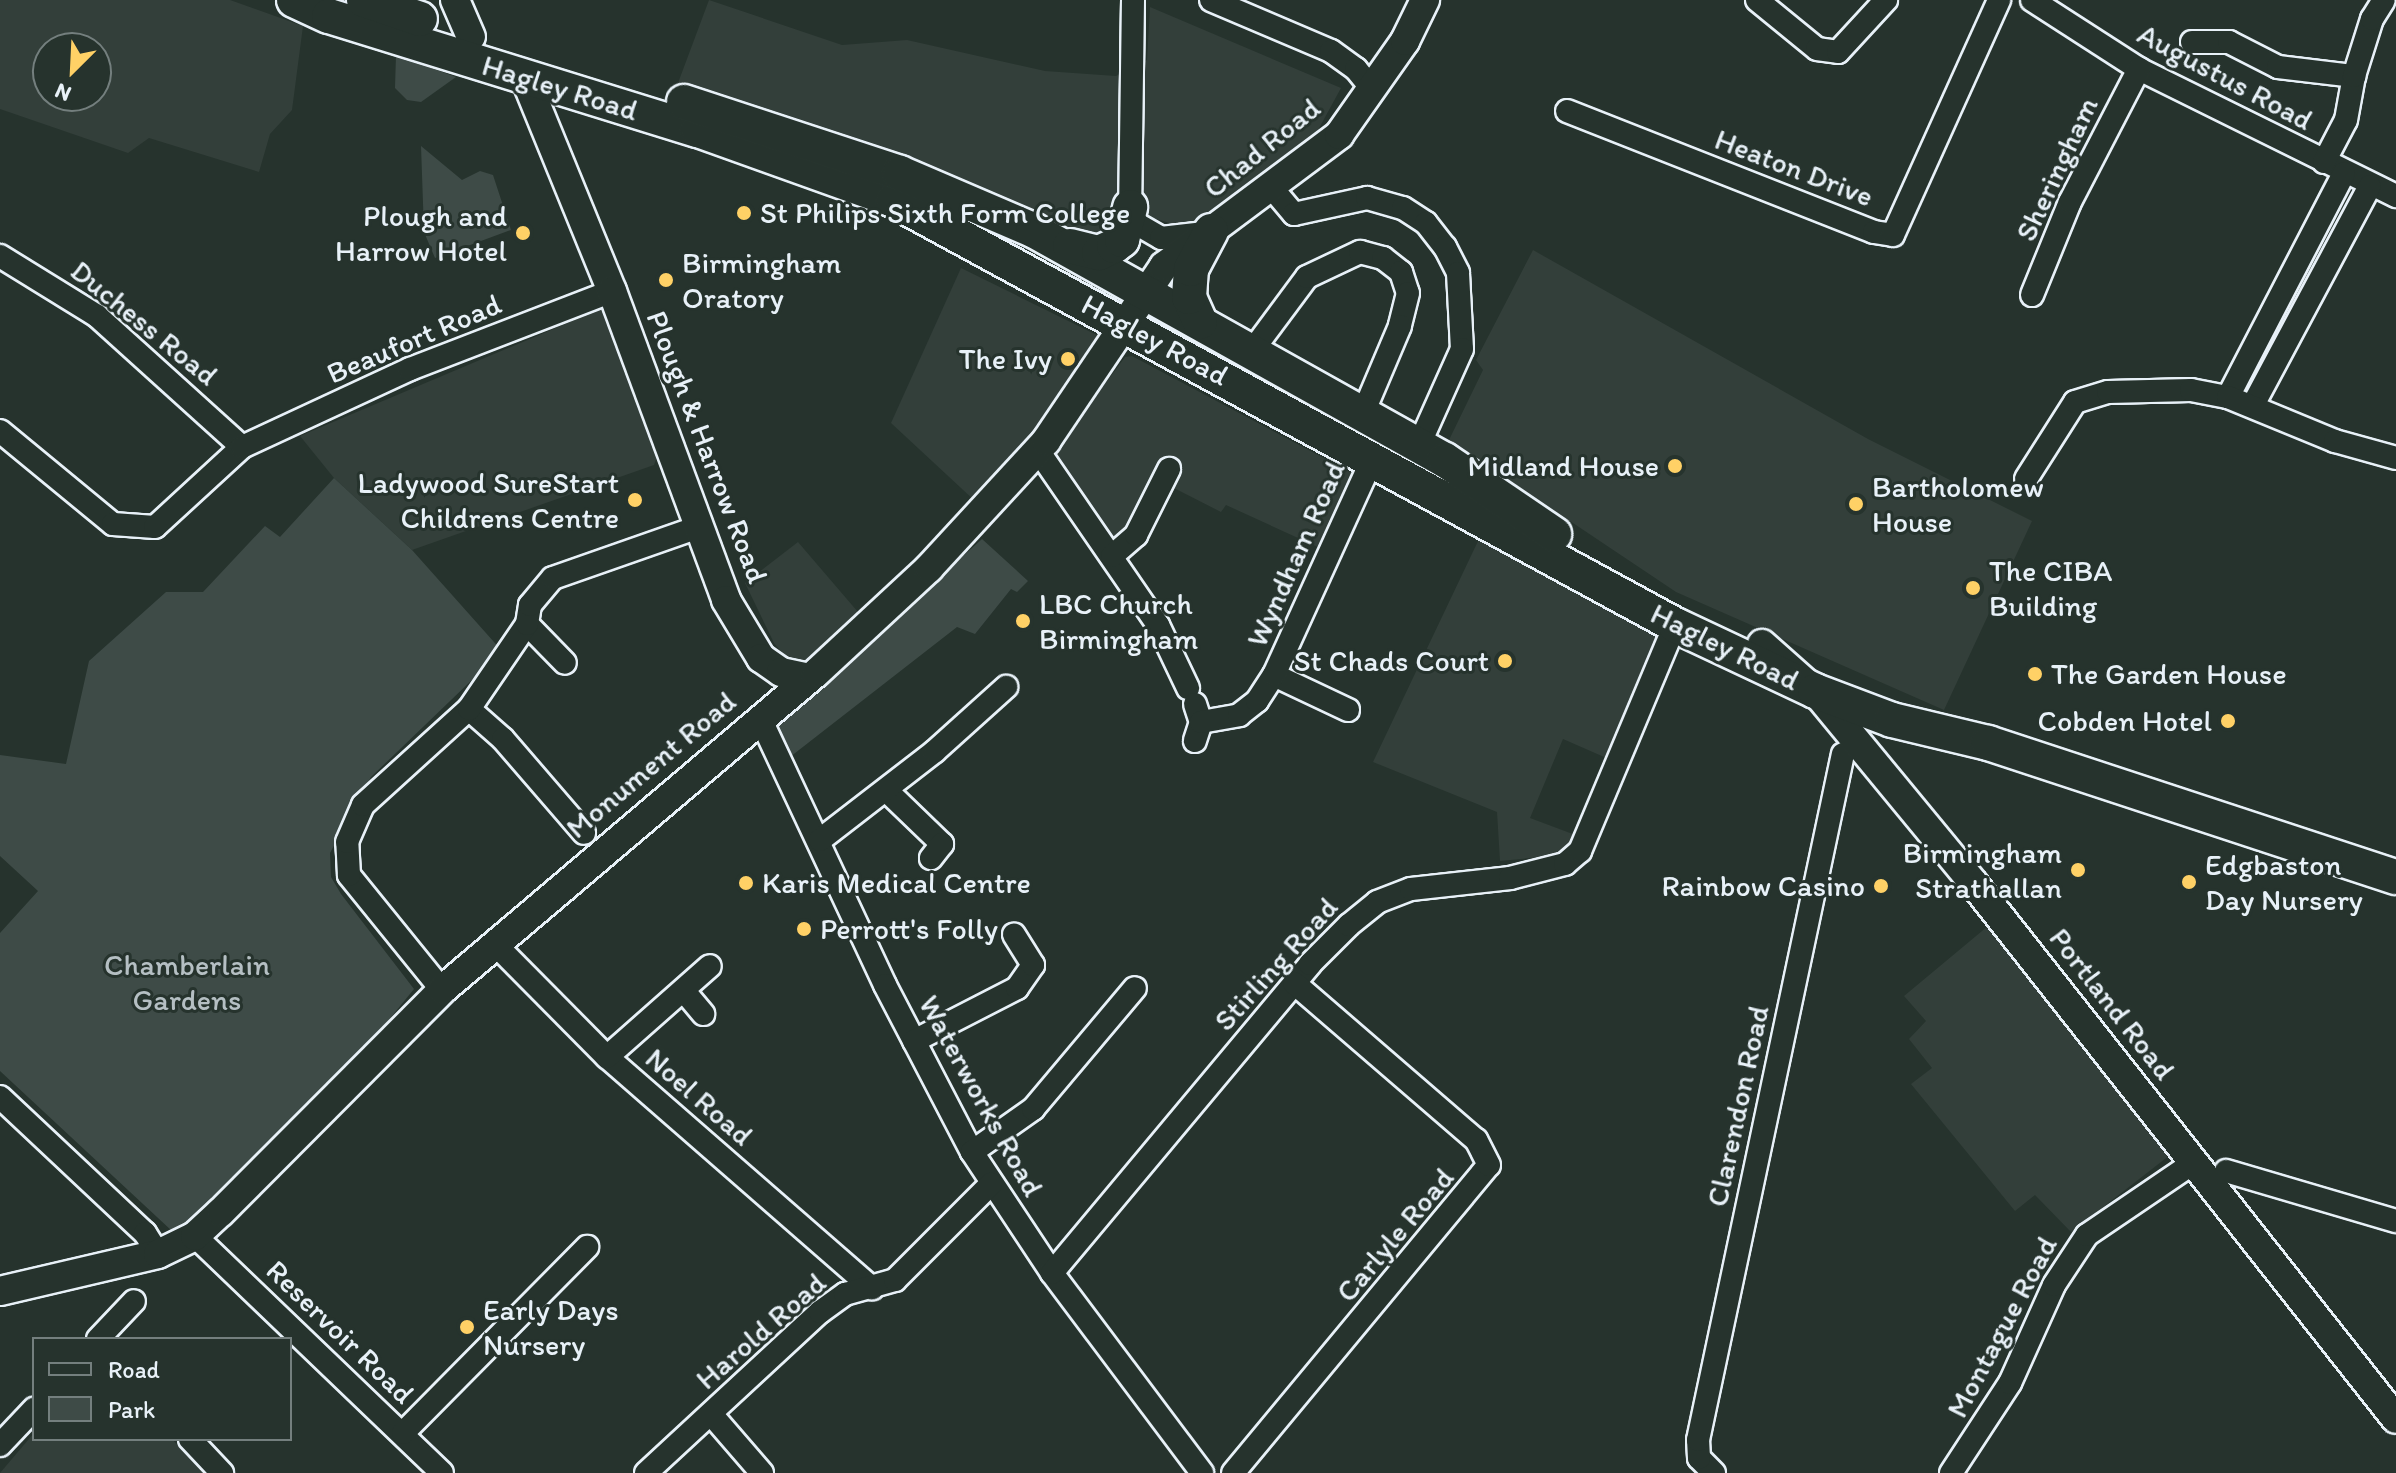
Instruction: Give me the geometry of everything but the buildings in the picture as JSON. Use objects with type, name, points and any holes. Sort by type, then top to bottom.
[{"type":"highway","name":"Hagley Road","points":[[294,0],[523,66],[1014,221],[1146,290],[1419,445],[1591,556],[1762,644],[1988,743]]},
{"type":"highway","name":"Hagley Road","points":[[364,0],[428,10],[523,66]]},
{"type":"highway","name":"Hagley Road","points":[[896,186],[1128,326],[1675,625],[1815,691],[1892,720],[1988,743],[2396,877]]},
{"type":"highway","points":[[1058,243],[1099,253],[1114,246],[1126,229],[1130,207]]},
{"type":"highway","points":[[1014,221],[1035,252],[1094,287],[1128,326]]},
{"type":"highway","points":[[1200,322],[1189,297],[1191,269],[1211,231]]},
{"type":"highway","points":[[1363,413],[1356,426],[1370,456]]},
{"type":"main road","points":[[455,0],[471,37]]},
{"type":"main road","name":"Chad Road","points":[[1146,290],[1164,266],[1339,135],[1373,90],[1425,0]]},
{"type":"main road","name":"Plough & Harrow Road","points":[[523,66],[612,291],[726,600],[761,658],[766,693],[760,718]]},
{"type":"main road","name":"Monument Road","points":[[0,1291],[158,1254],[195,1236],[442,990],[809,678],[929,568],[1037,449],[1128,326],[1146,290]]},
{"type":"main road","name":"Portland Road","points":[[1762,644],[1815,691],[1974,884],[2396,1419]]},
{"type":"main road","points":[[761,658],[781,672],[809,678]]},
{"type":"street","points":[[1133,0],[1130,207],[1137,224],[1161,238],[1211,231]]},
{"type":"street","points":[[1211,0],[1331,51],[1356,69],[1373,90]]},
{"type":"street","points":[[1757,0],[1817,49],[1838,52],[1886,0]]},
{"type":"street","name":"Heaton Drive","points":[[1567,111],[1874,232],[1893,235],[1999,0]]},
{"type":"street","name":"Augustus Road","points":[[2032,0],[2139,69],[2370,186],[2396,196]]},
{"type":"street","points":[[2228,397],[2334,168],[2354,76],[2372,19],[2384,0]]},
{"type":"street","points":[[2192,42],[2229,42],[2278,67],[2354,76]]},
{"type":"street","name":"Sheringham","points":[[2032,295],[2070,202],[2139,69]]},
{"type":"street","points":[[2253,405],[2370,186]]},
{"type":"street","points":[[1272,188],[1294,214],[1367,198],[1403,208],[1426,223],[1445,247],[1458,273],[1462,349],[1419,445]]},
{"type":"street","points":[[1252,351],[1307,277],[1360,252],[1383,258],[1401,272],[1408,293],[1400,326],[1363,413]]},
{"type":"street","name":"Duchess Road","points":[[0,256],[97,316],[242,447]]},
{"type":"street","name":"Beaufort Road","points":[[0,431],[102,516],[125,528],[164,522],[242,447],[410,369],[612,291]]},
{"type":"street","points":[[2026,479],[2075,402],[2087,396],[2191,390],[2253,405],[2335,441],[2396,458]]},
{"type":"street","points":[[1037,449],[1112,556],[1136,535],[1169,469]]},
{"type":"street","name":"Wyndham Road","points":[[1112,556],[1172,648],[1195,714],[1239,715],[1257,701],[1274,675],[1370,456]]},
{"type":"street","points":[[442,990],[357,890],[349,875],[346,850],[358,816],[377,788],[469,709],[527,624],[530,605],[553,578],[699,527]]},
{"type":"street","points":[[527,624],[565,663]]},
{"type":"street","name":"Stirling Road","points":[[1052,1273],[1294,983],[1377,902],[1411,889],[1546,869],[1580,851],[1675,625]]},
{"type":"street","name":"Wyndham Road","points":[[1274,675],[1348,710]]},
{"type":"street","points":[[820,840],[886,790],[1006,687]]},
{"type":"street","points":[[469,709],[503,739],[584,833]]},
{"type":"street","name":"Waterworks Road","points":[[760,718],[914,1041],[972,1152],[1052,1273],[1202,1473]]},
{"type":"street","name":"Clarendon Road","points":[[1711,1470],[1699,1458],[1698,1440],[1843,754]]},
{"type":"street","points":[[886,790],[942,844],[931,858]]},
{"type":"street","points":[[914,1041],[1017,988],[1033,965],[1014,934]]},
{"type":"street","name":"Noel Road","points":[[494,943],[607,1057],[872,1288]]},
{"type":"street","points":[[607,1057],[710,966]]},
{"type":"street","name":"Carlyle Road","points":[[1233,1473],[1489,1165],[1476,1140],[1294,983]]},
{"type":"street","points":[[972,1152],[1033,1109],[1135,988]]},
{"type":"street","points":[[684,991],[703,1014]]},
{"type":"street","points":[[4,1106],[145,1233],[158,1254]]},
{"type":"street","name":"Montague Road","points":[[1951,1473],[2010,1383],[2054,1285],[2087,1235],[2193,1163]]},
{"type":"street","points":[[2226,1171],[2396,1221]]},
{"type":"street","name":"Harold Road","points":[[646,1473],[820,1312],[845,1294],[895,1280],[991,1184]]},
{"type":"street","name":"Reservoir Road","points":[[195,1236],[442,1473]]},
{"type":"street","points":[[403,1433],[587,1247]]},
{"type":"street","points":[[100,1337],[134,1301]]},
{"type":"street","points":[[0,1445],[32,1411]]},
{"type":"street","points":[[711,1414],[762,1473]]},
{"type":"street","points":[[192,1441],[222,1473]]},
{"type":"shaded area","points":[[0,0],[230,0],[303,26],[292,110],[270,134],[259,172],[149,138],[128,153],[0,109]]},
{"type":"shaded area","points":[[709,0],[842,45],[907,40],[1045,71],[1116,76],[1147,60],[1150,7],[1341,88],[1311,143],[1190,229],[1129,211],[1103,245],[879,151],[678,83]]},
{"type":"shaded area","points":[[1533,250],[1868,439],[2032,521],[1944,710],[1676,592],[1449,440],[1483,370],[1476,360]]},
{"type":"shaded area","points":[[961,268],[1111,342],[1034,438],[975,501],[891,423]]},
{"type":"shaded area","points":[[603,308],[658,454],[654,465],[412,550],[334,478],[300,436]]},
{"type":"shaded area","points":[[1132,356],[1352,473],[1320,548],[1226,505],[1221,512],[1170,486],[1121,549],[1055,451],[1125,357]]},
{"type":"shaded area","points":[[1479,539],[1663,638],[1611,760],[1563,739],[1530,818],[1578,836],[1573,848],[1550,856],[1500,861],[1497,812],[1373,762]]},
{"type":"shaded area","points":[[798,542],[858,612],[804,662],[786,658],[774,643],[745,583]]},
{"type":"shaded area","points":[[1988,926],[2170,1155],[2071,1232],[2035,1195],[2015,1211],[1911,1084],[1932,1068],[1909,1039],[1926,1021],[1904,996]]},
{"type":"shaded area","points":[[32,1435],[32,1441],[174,1441],[203,1473],[0,1473]]},
{"type":"green space","points":[[396,55],[456,77],[421,102],[407,100],[395,88]]},
{"type":"green space","points":[[421,146],[462,180],[480,171],[493,175],[511,230],[435,258],[424,232]]},
{"type":"green space","name":"Chamberlain Gardens","points":[[334,478],[412,550],[502,651],[371,777],[330,853],[331,877],[341,894],[414,989],[365,1049],[187,1229],[172,1231],[0,1071],[0,933],[38,891],[0,856],[0,755],[66,764],[89,661],[166,592],[203,592],[265,526],[280,537]]},
{"type":"green space","points":[[982,539],[1028,581],[1017,592],[1011,589],[975,634],[957,627],[790,757],[778,727],[790,712]]},
{"type":"place","name":"St Philips Sixth Form College","points":[[744,213]]},
{"type":"place","name":"Plough and Harrow Hotel","points":[[523,233]]},
{"type":"place","name":"Birmingham Oratory","points":[[666,280]]},
{"type":"place","name":"The Ivy","points":[[1068,359]]},
{"type":"place","name":"Midland House","points":[[1675,466]]},
{"type":"place","name":"Ladywood SureStart Childrens Centre","points":[[635,500]]},
{"type":"place","name":"Bartholomew House","points":[[1856,504]]},
{"type":"place","name":"The CIBA Building","points":[[1973,588]]},
{"type":"place","name":"LBC Church Birmingham","points":[[1023,621]]},
{"type":"place","name":"St Chads Court","points":[[1505,661]]},
{"type":"place","name":"The Garden House","points":[[2035,674]]},
{"type":"place","name":"Cobden Hotel","points":[[2228,721]]},
{"type":"place","name":"Birmingham Strathallan","points":[[2078,870]]},
{"type":"place","name":"Edgbaston Day Nursery","points":[[2189,882]]},
{"type":"place","name":"Karis Medical Centre","points":[[746,883]]},
{"type":"place","name":"Rainbow Casino","points":[[1881,886]]},
{"type":"place","name":"Perrott's Folly","points":[[804,929]]},
{"type":"place","name":"Early Days Nursery","points":[[467,1327]]}]
